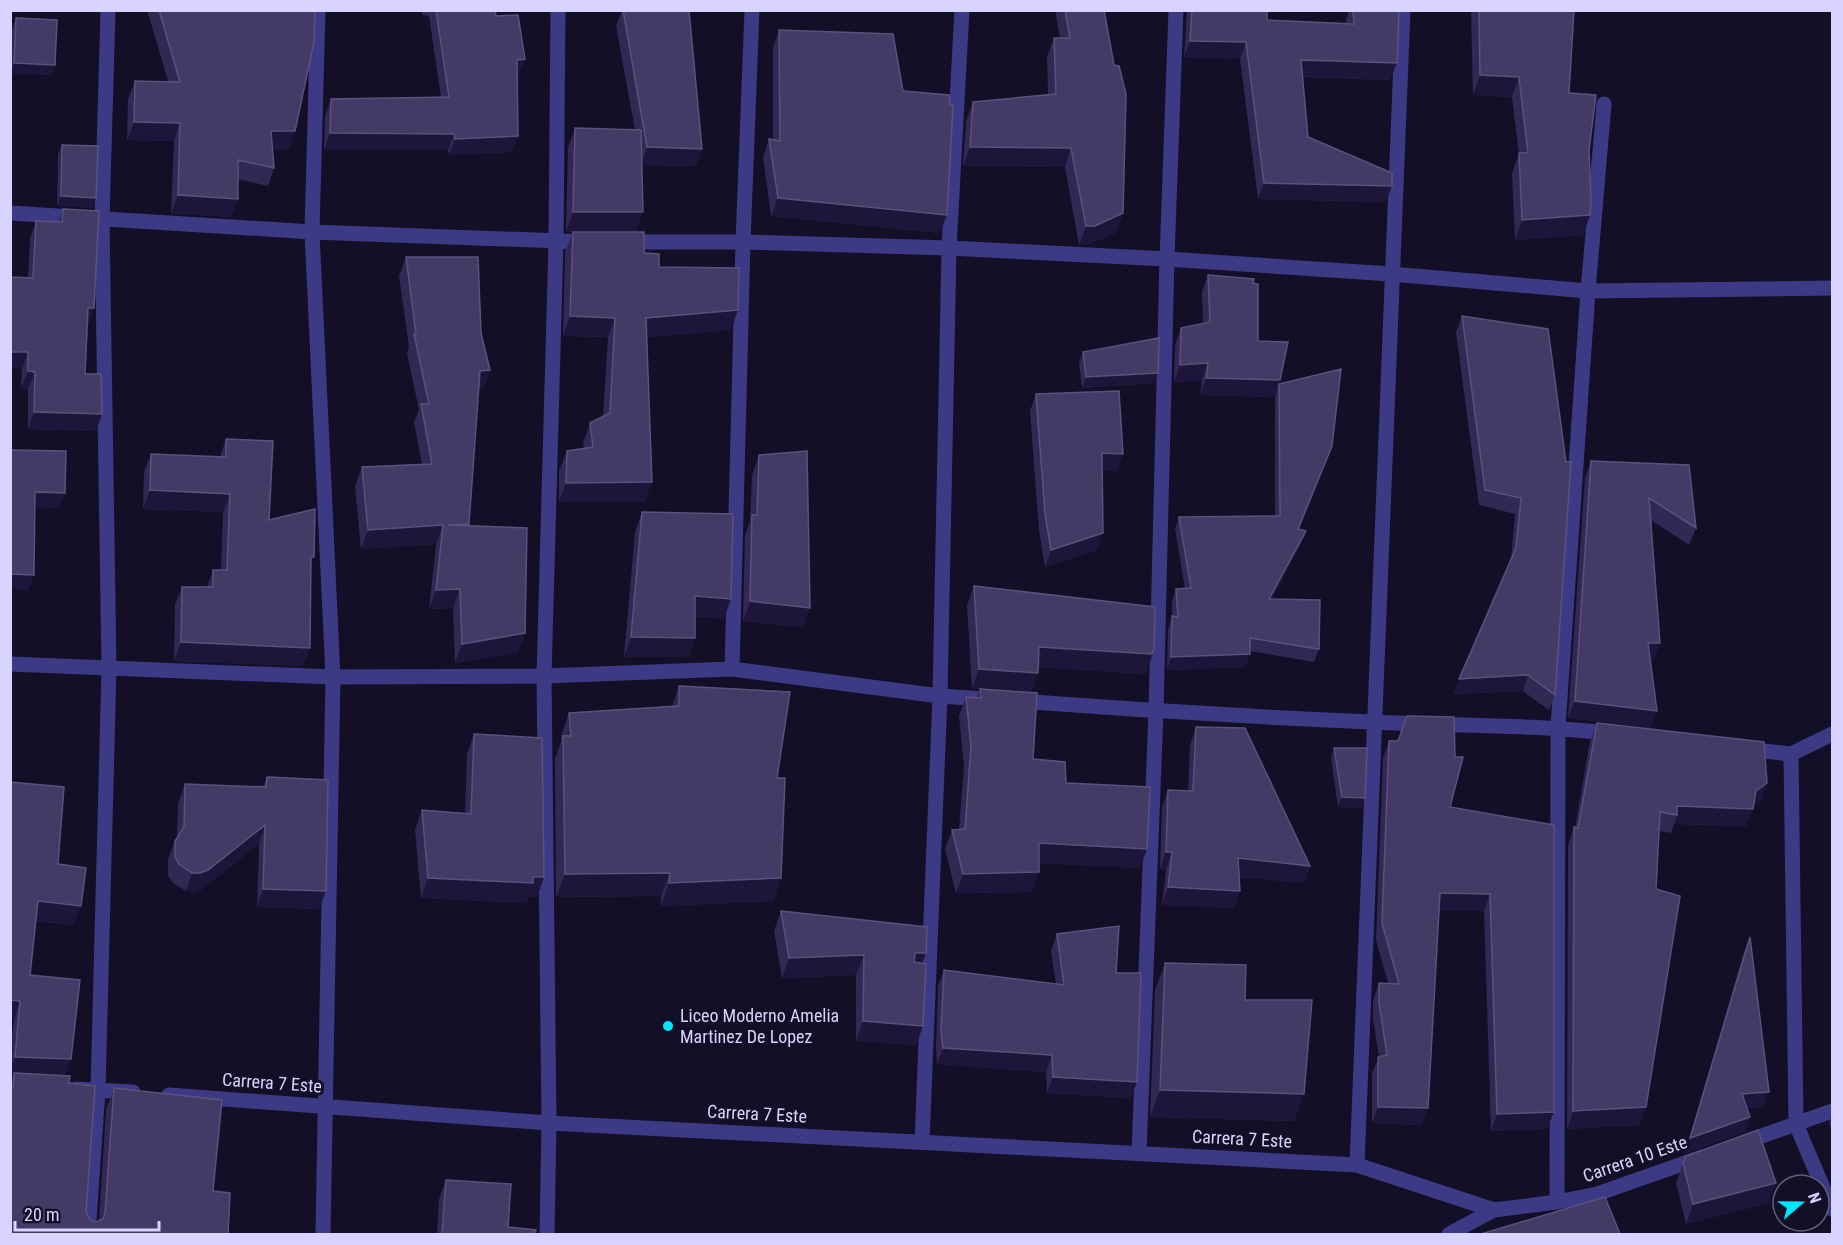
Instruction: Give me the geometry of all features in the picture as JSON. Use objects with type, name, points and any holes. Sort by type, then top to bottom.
[{"type":"street","points":[[88,1234],[98,1090],[109,668],[102,219],[108,10]]},
{"type":"street","points":[[318,10],[312,232],[333,677],[323,1234]]},
{"type":"street","points":[[547,1234],[549,1123],[544,676],[556,242],[558,10]]},
{"type":"street","points":[[732,669],[743,242],[752,10]]},
{"type":"street","points":[[922,1142],[940,696],[950,248],[962,10]]},
{"type":"street","points":[[1139,1153],[1156,711],[1167,259],[1176,10]]},
{"type":"street","points":[[1357,1165],[1402,10]]},
{"type":"street","points":[[1557,1202],[1558,727],[1588,291],[1604,104]]},
{"type":"street","points":[[10,213],[312,232],[556,242],[743,242],[950,248],[1391,274],[1588,291],[1833,288]]},
{"type":"street","points":[[10,664],[333,677],[544,676],[732,669],[940,696],[1156,711],[1373,722],[1558,727],[1628,735]]},
{"type":"street","points":[[1733,747],[1791,754],[1833,734]]},
{"type":"street","points":[[1791,754],[1796,1124],[1833,1209]]},
{"type":"street","name":"Carrera 7 Este","points":[[65,1088],[549,1123],[1357,1165],[1494,1210]]},
{"type":"street","name":"Carrera 10 Este","points":[[1449,1234],[1494,1210],[1599,1199],[1724,1149],[1833,1111]]},
{"type":"building","points":[[159,10],[315,10],[314,42],[295,131],[271,131],[274,168],[238,160],[238,199],[178,195],[180,123],[134,122],[135,81],[180,82]]},
{"type":"building","points":[[436,10],[495,10],[496,16],[518,15],[525,59],[517,60],[518,136],[455,139],[454,134],[330,133],[331,99],[449,97]]},
{"type":"building","points":[[623,10],[689,10],[702,149],[647,147]]},
{"type":"building","points":[[1065,10],[1104,10],[1114,65],[1119,66],[1126,94],[1123,213],[1095,226],[1086,226],[1071,148],[970,147],[973,102],[1056,94],[1054,38],[1070,38]]},
{"type":"building","points":[[1192,10],[1267,10],[1267,20],[1354,24],[1353,10],[1399,10],[1397,63],[1301,60],[1308,137],[1392,173],[1392,186],[1264,183],[1246,42],[1190,41]]},
{"type":"building","points":[[1479,10],[1574,10],[1569,93],[1596,95],[1589,150],[1590,215],[1522,220],[1519,153],[1528,153],[1519,77],[1480,75]]},
{"type":"building","points":[[16,18],[57,20],[55,65],[14,63]]},
{"type":"building","points":[[779,30],[893,34],[903,91],[949,95],[950,105],[953,105],[947,215],[778,198],[769,139],[780,141]]},
{"type":"building","points":[[575,128],[641,130],[643,212],[573,212]]},
{"type":"building","points":[[62,145],[98,146],[96,198],[61,196]]},
{"type":"building","points":[[63,209],[99,211],[94,308],[88,308],[85,374],[101,374],[102,414],[34,412],[35,372],[28,371],[28,352],[10,352],[10,277],[33,278],[36,221],[62,222]]},
{"type":"building","points":[[573,232],[644,232],[644,253],[659,254],[659,267],[739,268],[738,310],[646,318],[652,482],[566,483],[567,451],[593,447],[590,423],[610,413],[615,318],[570,316]]},
{"type":"building","points":[[406,257],[478,257],[481,333],[490,370],[480,371],[469,524],[448,525],[527,528],[525,633],[462,644],[460,589],[436,590],[443,525],[368,530],[362,467],[432,464],[421,404],[429,404],[414,334],[416,334]]},
{"type":"building","points":[[1208,275],[1254,279],[1253,283],[1258,284],[1258,341],[1288,342],[1280,380],[1206,378],[1208,363],[1180,365],[1181,328],[1210,322]]},
{"type":"building","points":[[1462,316],[1548,329],[1566,462],[1571,462],[1555,695],[1528,675],[1459,679],[1516,548],[1521,498],[1485,490]]},
{"type":"building","points":[[1159,338],[1158,373],[1086,377],[1083,352]]},
{"type":"building","points":[[1341,369],[1332,446],[1298,529],[1306,531],[1269,599],[1320,600],[1319,649],[1250,638],[1250,654],[1171,657],[1172,616],[1178,617],[1176,589],[1191,588],[1179,517],[1280,516],[1279,384]]},
{"type":"building","points":[[1119,391],[1123,454],[1102,453],[1103,533],[1051,550],[1045,514],[1036,394]]},
{"type":"building","points":[[226,439],[273,441],[269,520],[315,509],[314,557],[311,557],[310,648],[181,642],[182,587],[213,587],[213,570],[227,570],[230,494],[150,490],[151,454],[226,457]]},
{"type":"building","points":[[10,450],[66,451],[65,493],[35,492],[34,575],[10,574]]},
{"type":"building","points":[[807,451],[810,608],[750,601],[752,515],[757,515],[759,455]]},
{"type":"building","points":[[1591,461],[1689,465],[1696,528],[1649,498],[1660,643],[1648,643],[1657,711],[1575,701]]},
{"type":"building","points":[[642,512],[733,514],[731,599],[695,596],[695,638],[631,637]]},
{"type":"building","points":[[974,586],[1155,607],[1154,651],[1152,654],[1039,647],[1038,673],[979,669]]},
{"type":"building","points":[[679,686],[790,692],[777,778],[785,778],[781,878],[669,883],[670,873],[565,874],[563,736],[571,736],[569,713],[679,706]]},
{"type":"building","points":[[980,689],[1037,693],[1033,759],[1065,762],[1066,783],[1150,787],[1147,849],[1039,843],[1039,872],[963,874],[952,830],[965,829],[971,746],[966,697],[981,698]]},
{"type":"building","points":[[1407,716],[1454,717],[1455,757],[1463,757],[1450,807],[1554,825],[1554,1112],[1497,1114],[1490,894],[1440,893],[1428,1108],[1378,1107],[1378,1057],[1387,1055],[1379,1003],[1379,983],[1399,984],[1382,923],[1389,741],[1398,741]]},
{"type":"building","points":[[1597,723],[1764,742],[1767,783],[1756,791],[1753,809],[1677,806],[1677,815],[1660,812],[1656,889],[1680,896],[1646,1107],[1573,1111],[1574,827],[1578,828]]},
{"type":"building","points":[[1196,727],[1245,728],[1310,866],[1238,858],[1240,891],[1168,887],[1172,852],[1166,852],[1168,790],[1193,791]]},
{"type":"building","points":[[474,734],[542,738],[544,877],[533,877],[533,883],[428,878],[422,810],[471,814]]},
{"type":"building","points":[[1334,748],[1367,748],[1365,798],[1342,797]]},
{"type":"building","points":[[267,777],[328,780],[326,891],[263,889],[265,825],[208,870],[200,873],[192,873],[179,864],[175,857],[175,841],[184,827],[185,784],[266,787]]},
{"type":"building","points":[[10,782],[64,787],[58,864],[86,868],[81,906],[38,901],[30,975],[80,980],[71,1059],[15,1057],[20,1001],[10,1000]]},
{"type":"building","points":[[781,911],[927,927],[926,953],[915,953],[914,962],[926,964],[923,1026],[863,1021],[864,955],[789,958]]},
{"type":"building","points":[[1119,926],[1116,973],[1141,973],[1137,1082],[1053,1077],[1052,1055],[943,1048],[941,1031],[944,970],[1064,985],[1057,934]]},
{"type":"building","points":[[1750,937],[1769,1092],[1742,1094],[1750,1117],[1690,1138]]},
{"type":"building","points":[[1165,963],[1246,965],[1245,1000],[1312,1000],[1304,1094],[1160,1090]]},
{"type":"building","points":[[14,1073],[70,1076],[69,1083],[95,1086],[86,1212],[90,1220],[96,1222],[103,1219],[105,1213],[114,1088],[222,1100],[213,1191],[230,1193],[228,1234],[10,1234],[10,1087],[13,1088]]},
{"type":"building","points":[[1758,1130],[1773,1173],[1771,1184],[1693,1204],[1683,1163],[1686,1156]]},
{"type":"building","points":[[446,1180],[511,1184],[508,1227],[536,1230],[535,1234],[442,1234]]},
{"type":"building","points":[[1605,1197],[1620,1234],[1481,1234]]},
{"type":"place","name":"Liceo Moderno Amelia Martinez De Lopez","points":[[668,1026]]}]
